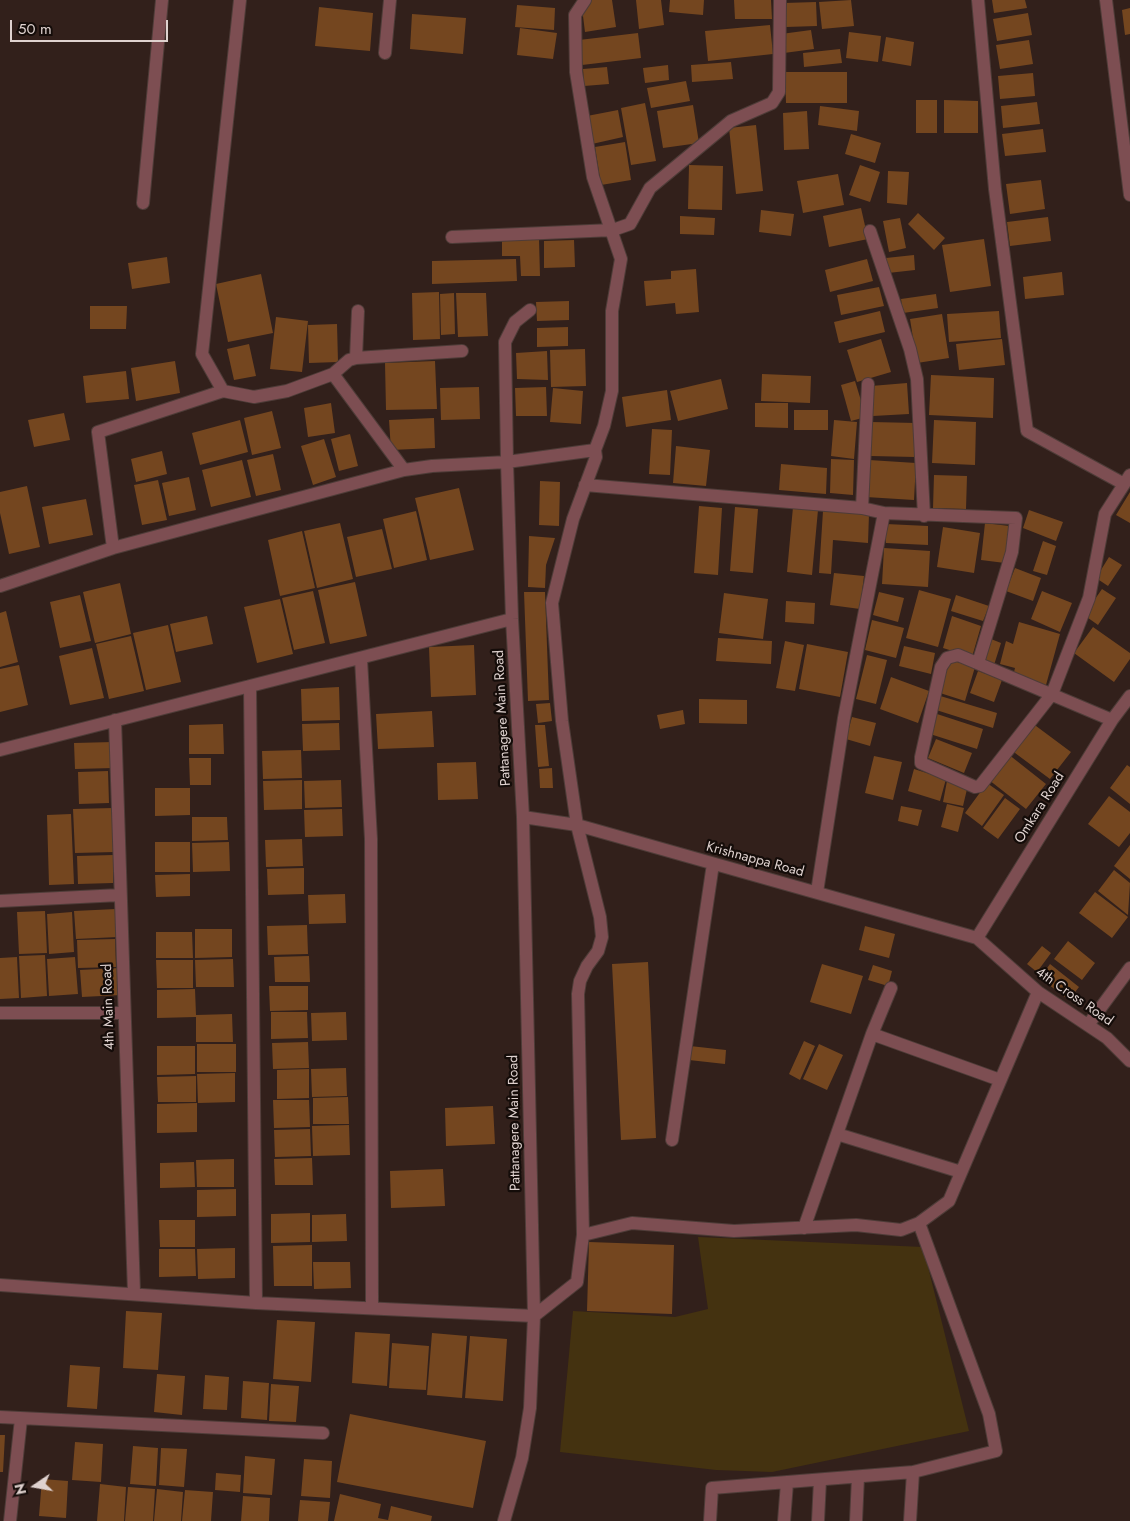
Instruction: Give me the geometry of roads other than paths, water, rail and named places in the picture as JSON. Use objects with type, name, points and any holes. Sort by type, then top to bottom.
[{"type":"street","points":[[142,203],[162,0]]},
{"type":"street","points":[[223,392],[202,354],[240,0]]},
{"type":"street","points":[[385,53],[390,0]]},
{"type":"street","points":[[0,1284],[256,1302],[534,1316],[577,1282],[583,1235],[578,994],[580,981],[587,966],[598,951],[602,937],[600,918],[578,825],[562,721],[552,603],[573,519],[596,458],[595,450],[604,426],[612,391],[612,311],[622,259],[593,177],[576,72],[575,15],[585,0]]},
{"type":"street","points":[[452,237],[613,230],[630,224],[650,188],[731,121],[772,103],[779,92],[780,0]]},
{"type":"street","points":[[978,0],[995,189],[1027,431],[1127,480],[1105,514],[1089,598],[1052,694],[980,786],[975,786],[924,766],[921,763],[942,667],[947,658],[958,655],[1052,694],[1112,720]]},
{"type":"street","points":[[1106,0],[1130,195]]},
{"type":"street","points":[[870,231],[910,349],[917,379],[924,516]]},
{"type":"street","name":"Pattanagere Main Road","points":[[504,1521],[522,1458],[530,1408],[534,1316],[523,817],[512,619],[505,342],[515,322],[530,310]]},
{"type":"street","points":[[356,358],[358,311]]},
{"type":"street","points":[[113,548],[98,432],[223,392],[254,397],[287,391],[333,374],[350,360],[356,358],[462,350]]},
{"type":"street","points":[[333,374],[404,470]]},
{"type":"street","points":[[862,508],[868,384]]},
{"type":"street","points":[[0,586],[113,548],[404,470],[432,466],[507,462],[595,450]]},
{"type":"street","points":[[585,485],[862,508],[884,513],[1016,518],[1012,552],[978,663]]},
{"type":"street","points":[[817,892],[844,718],[884,513]]},
{"type":"street","points":[[0,750],[512,619]]},
{"type":"street","points":[[361,659],[371,838],[372,1307]]},
{"type":"street","points":[[250,686],[256,1302]]},
{"type":"street","name":"Omkara Road","points":[[977,938],[1112,720],[1130,696]]},
{"type":"street","name":"4th Main Road","points":[[116,720],[134,1293]]},
{"type":"street","name":"Krishnappa Road","points":[[523,817],[578,825],[977,938]]},
{"type":"street","points":[[672,1140],[714,864]]},
{"type":"street","points":[[0,901],[120,895]]},
{"type":"street","name":"4th Cross Road","points":[[977,938],[1038,992],[1107,1038],[1130,1061]]},
{"type":"street","points":[[1088,1025],[1130,968]]},
{"type":"street","points":[[804,1228],[872,1034],[891,988]]},
{"type":"street","points":[[583,1235],[632,1223],[734,1231],[856,1225],[900,1230],[919,1223],[949,1201],[1038,992]]},
{"type":"street","points":[[0,1013],[124,1013]]},
{"type":"street","points":[[872,1034],[1000,1080]]},
{"type":"street","points":[[837,1134],[961,1172]]},
{"type":"street","points":[[710,1521],[712,1488],[913,1472],[996,1452],[990,1414],[919,1223]]},
{"type":"street","points":[[0,1417],[323,1433]]},
{"type":"street","points":[[10,1521],[21,1419]]},
{"type":"street","points":[[910,1521],[913,1472]]},
{"type":"street","points":[[856,1521],[858,1477]]},
{"type":"street","points":[[818,1521],[820,1480]]},
{"type":"street","points":[[784,1521],[787,1483]]}]
